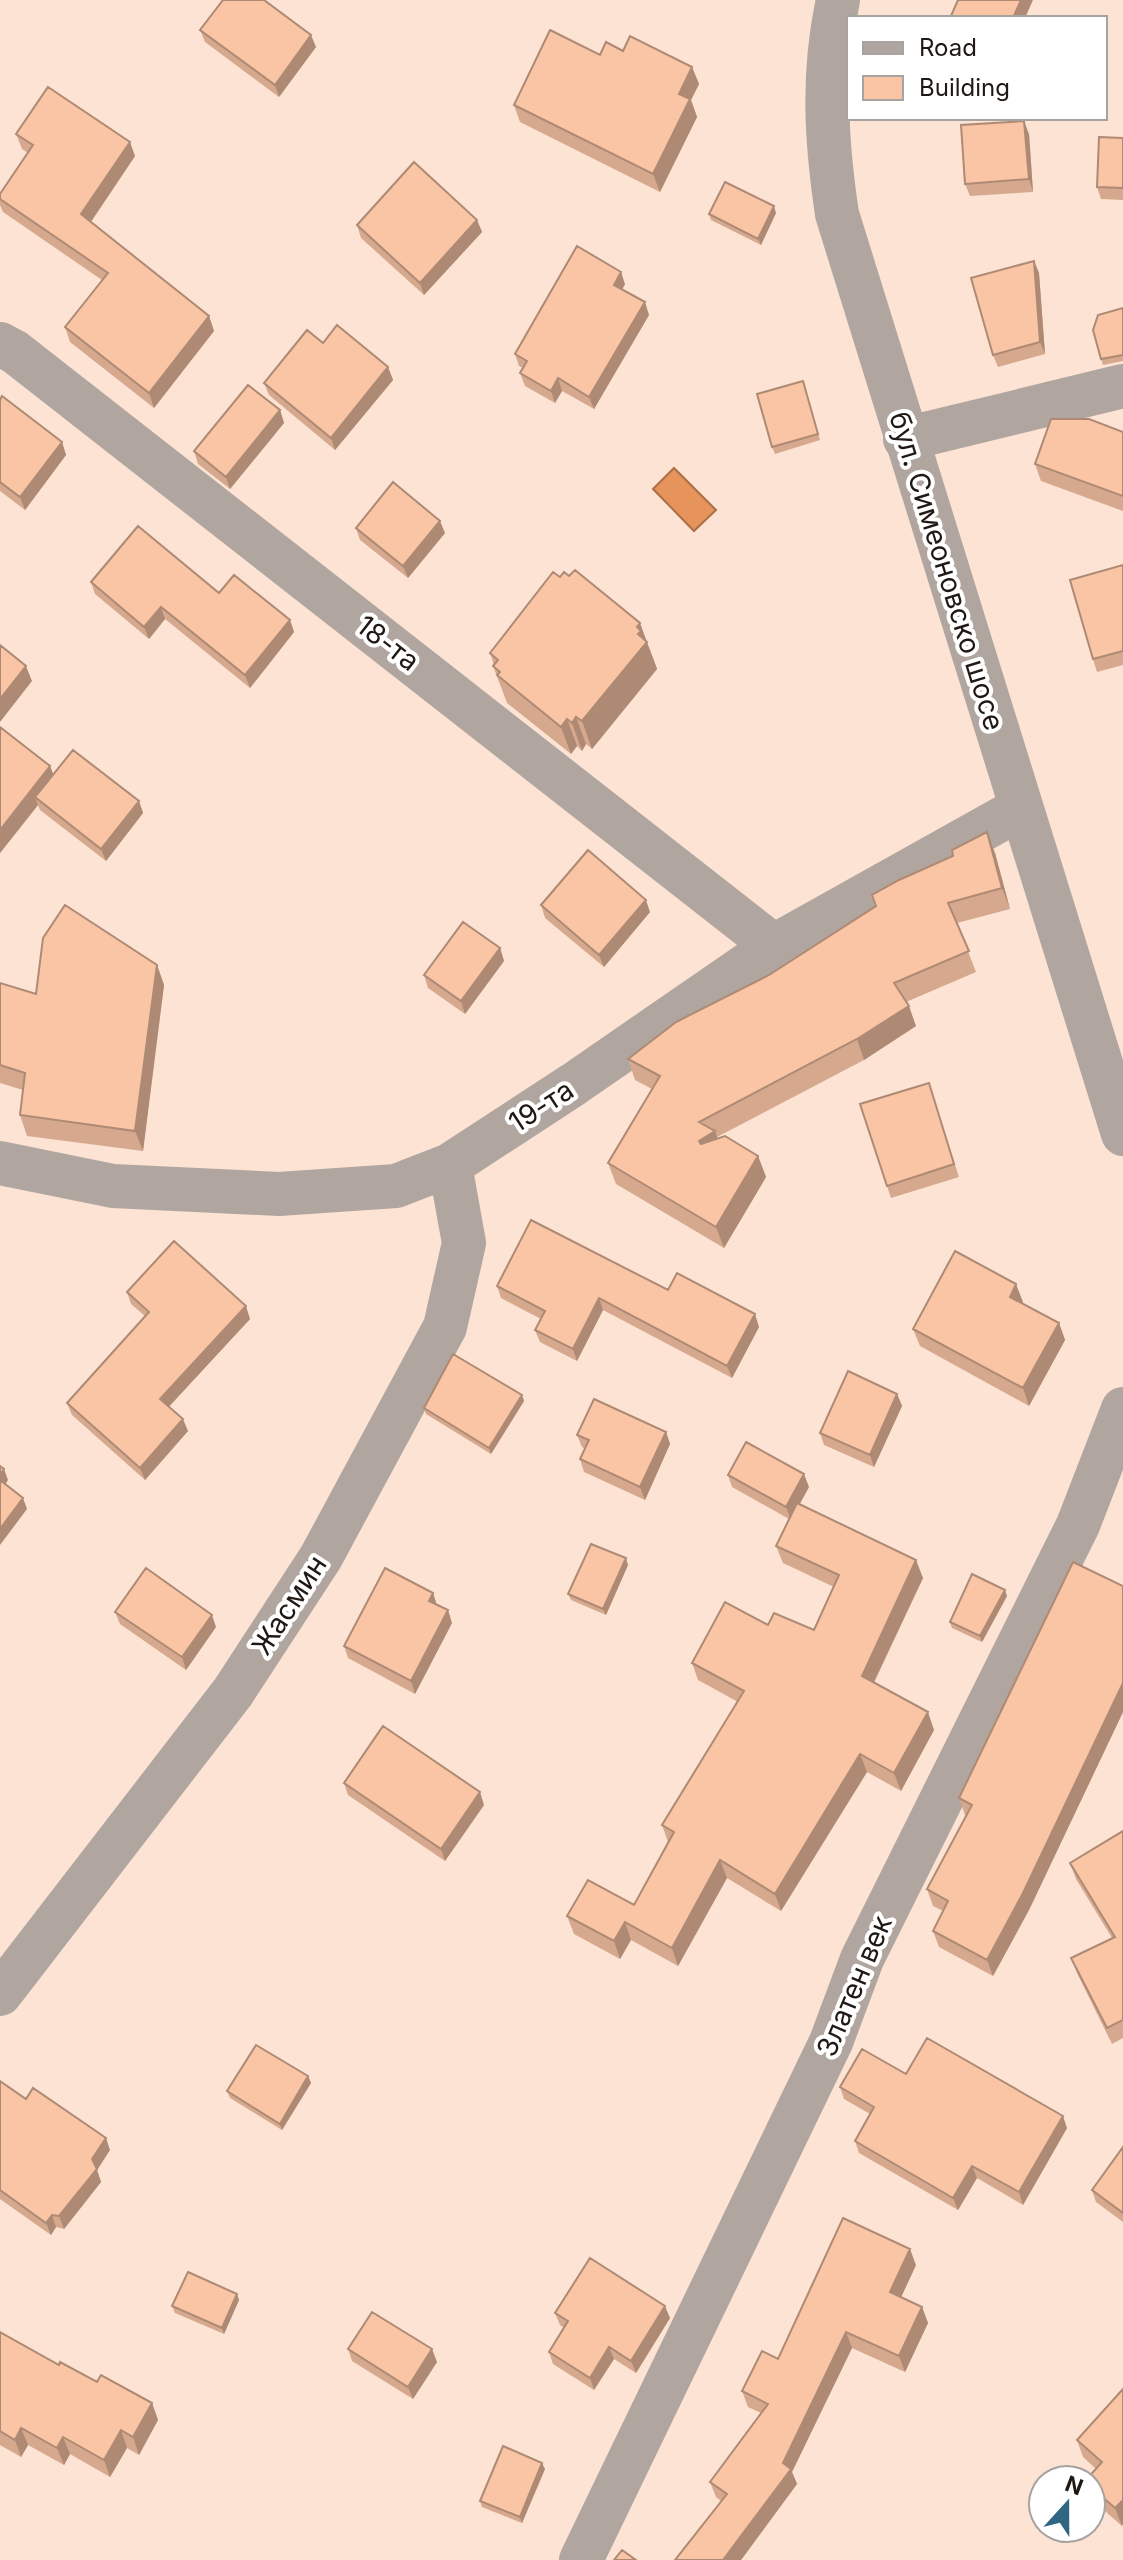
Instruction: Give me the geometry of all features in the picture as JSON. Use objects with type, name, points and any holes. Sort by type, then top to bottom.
[{"type":"street","name":"бул. Симеоновско шосе","points":[[838,0],[825,98],[828,155],[837,214],[1123,1134]]},
{"type":"street","name":"18-та","points":[[0,344],[27,361],[774,946]]},
{"type":"street","points":[[905,439],[1123,386]]},
{"type":"street","name":"19-та","points":[[0,1163],[113,1186],[279,1194],[396,1186],[450,1165],[774,946],[1021,808]]},
{"type":"street","name":"Жасмин","points":[[0,1994],[233,1692],[328,1544],[445,1327],[464,1243],[450,1165]]},
{"type":"street","name":"Златен век","points":[[581,2560],[831,2042],[862,1959],[1078,1525],[1123,1409]]},
{"type":"shaded area","points":[[674,468],[716,510],[694,531],[653,489]]},
{"type":"building","points":[[223,0],[264,0],[311,35],[275,85],[200,30]]},
{"type":"building","points":[[958,0],[1021,0],[1014,16],[951,16]]},
{"type":"building","points":[[550,30],[600,55],[606,42],[623,51],[630,36],[692,67],[679,94],[690,99],[653,174],[514,105]]},
{"type":"building","points":[[48,87],[130,142],[81,214],[209,316],[149,393],[65,327],[108,273],[0,199],[0,194],[33,145],[16,134]]},
{"type":"building","points":[[1024,121],[1029,179],[965,184],[961,125]]},
{"type":"building","points":[[1099,137],[1123,138],[1123,188],[1097,187]]},
{"type":"building","points":[[414,162],[477,220],[420,283],[357,225]]},
{"type":"building","points":[[725,182],[774,206],[758,239],[709,214]]},
{"type":"building","points":[[577,246],[621,272],[614,285],[645,302],[589,397],[558,378],[551,391],[520,373],[527,361],[515,354]]},
{"type":"building","points":[[1034,261],[1040,342],[993,355],[971,278]]},
{"type":"building","points":[[1123,308],[1123,355],[1101,359],[1093,330],[1098,315]]},
{"type":"building","points":[[337,325],[388,367],[331,438],[264,383],[307,330],[323,343]]},
{"type":"building","points":[[803,381],[818,434],[772,447],[757,394]]},
{"type":"building","points":[[248,385],[280,410],[226,477],[194,451]]},
{"type":"building","points":[[2,396],[62,442],[20,497],[0,482]]},
{"type":"building","points":[[1051,419],[1089,419],[1123,432],[1123,496],[1035,464]]},
{"type":"building","points":[[393,482],[440,521],[403,566],[356,528]]},
{"type":"building","points":[[138,526],[219,593],[234,575],[290,620],[245,675],[161,607],[144,627],[91,582]]},
{"type":"building","points":[[1123,565],[1123,651],[1093,659],[1070,580]]},
{"type":"building","points":[[575,570],[640,623],[637,627],[641,631],[638,634],[647,642],[582,721],[576,717],[572,723],[567,719],[561,727],[497,675],[500,672],[493,666],[498,660],[490,653],[553,572],[560,577],[564,572],[569,576]]},
{"type":"building","points":[[0,645],[26,666],[0,699]]},
{"type":"building","points":[[0,727],[50,766],[0,830]]},
{"type":"building","points":[[73,750],[139,801],[101,849],[35,797]]},
{"type":"building","points":[[987,832],[1002,888],[948,903],[969,951],[894,983],[909,1006],[857,1039],[699,1122],[715,1131],[699,1141],[701,1144],[725,1136],[758,1156],[716,1227],[608,1163],[660,1076],[628,1059],[676,1022],[769,975],[876,906],[872,895],[953,856],[952,850]]},
{"type":"building","points":[[588,850],[646,900],[599,955],[541,905]]},
{"type":"building","points":[[65,905],[157,965],[135,1131],[20,1115],[25,1073],[0,1065],[0,983],[36,994],[43,938]]},
{"type":"building","points":[[463,922],[500,948],[461,1001],[424,975]]},
{"type":"building","points":[[929,1083],[954,1164],[887,1186],[860,1104]]},
{"type":"building","points":[[531,1220],[668,1290],[677,1273],[755,1314],[727,1366],[599,1298],[573,1349],[535,1330],[545,1311],[497,1286]]},
{"type":"building","points":[[174,1241],[246,1306],[160,1399],[183,1419],[140,1468],[67,1403],[149,1312],[127,1292]]},
{"type":"building","points":[[955,1251],[1016,1284],[1010,1297],[1059,1323],[1023,1388],[913,1329]]},
{"type":"building","points":[[453,1354],[522,1395],[489,1448],[424,1408]]},
{"type":"building","points":[[848,1371],[897,1394],[870,1455],[820,1433]]},
{"type":"building","points":[[594,1399],[666,1432],[640,1487],[580,1459],[589,1440],[577,1435]]},
{"type":"building","points":[[746,1442],[804,1474],[786,1507],[728,1475]]},
{"type":"building","points":[[0,1480],[23,1498],[0,1529]]},
{"type":"building","points":[[797,1503],[916,1560],[862,1676],[928,1712],[894,1773],[860,1754],[775,1894],[720,1860],[672,1948],[625,1922],[614,1941],[567,1916],[588,1880],[634,1905],[674,1832],[662,1825],[744,1691],[692,1663],[725,1602],[768,1625],[774,1613],[814,1630],[839,1575],[776,1546]]},
{"type":"building","points":[[591,1544],[626,1558],[603,1609],[568,1594]]},
{"type":"building","points":[[1073,1562],[1123,1586],[1123,1683],[1023,1893],[987,1960],[933,1931],[948,1901],[927,1889],[972,1805],[959,1798]]},
{"type":"building","points":[[146,1568],[212,1615],[182,1657],[115,1612]]},
{"type":"building","points":[[385,1568],[433,1593],[429,1601],[448,1610],[411,1681],[344,1646]]},
{"type":"building","points":[[972,1574],[1005,1590],[980,1636],[950,1622]]},
{"type":"building","points":[[383,1726],[480,1792],[441,1849],[344,1783]]},
{"type":"building","points":[[1123,1831],[1123,2020],[1107,2028],[1071,1958],[1115,1937],[1070,1863]]},
{"type":"building","points":[[927,2038],[1063,2116],[1019,2192],[972,2166],[953,2198],[855,2141],[874,2107],[840,2087],[862,2049],[906,2074]]},
{"type":"building","points":[[256,2045],[308,2076],[280,2124],[227,2091]]},
{"type":"building","points":[[0,2081],[26,2099],[33,2088],[106,2138],[92,2159],[97,2169],[59,2216],[52,2215],[46,2223],[0,2190]]},
{"type":"building","points":[[1123,2147],[1123,2213],[1092,2190]]},
{"type":"building","points":[[843,2218],[910,2249],[890,2292],[922,2307],[899,2356],[846,2332],[783,2463],[791,2469],[723,2560],[675,2560],[727,2494],[710,2482],[768,2404],[742,2391],[762,2351],[778,2359]]},
{"type":"building","points":[[590,2258],[665,2306],[631,2361],[609,2347],[590,2378],[549,2352],[568,2321],[555,2313]]},
{"type":"building","points":[[188,2272],[237,2294],[222,2328],[172,2306]]},
{"type":"building","points":[[372,2312],[432,2349],[408,2387],[348,2349]]},
{"type":"building","points":[[0,2332],[59,2365],[60,2362],[97,2382],[101,2375],[152,2403],[133,2437],[121,2430],[104,2460],[63,2437],[57,2448],[21,2428],[15,2440],[0,2431]]},
{"type":"building","points":[[1123,2389],[1123,2500],[1115,2508],[1107,2501],[1107,2464],[1100,2464],[1102,2462],[1077,2440]]},
{"type":"building","points":[[503,2446],[542,2463],[520,2517],[480,2501]]},
{"type":"building","points":[[622,2550],[636,2560],[614,2560]]}]
